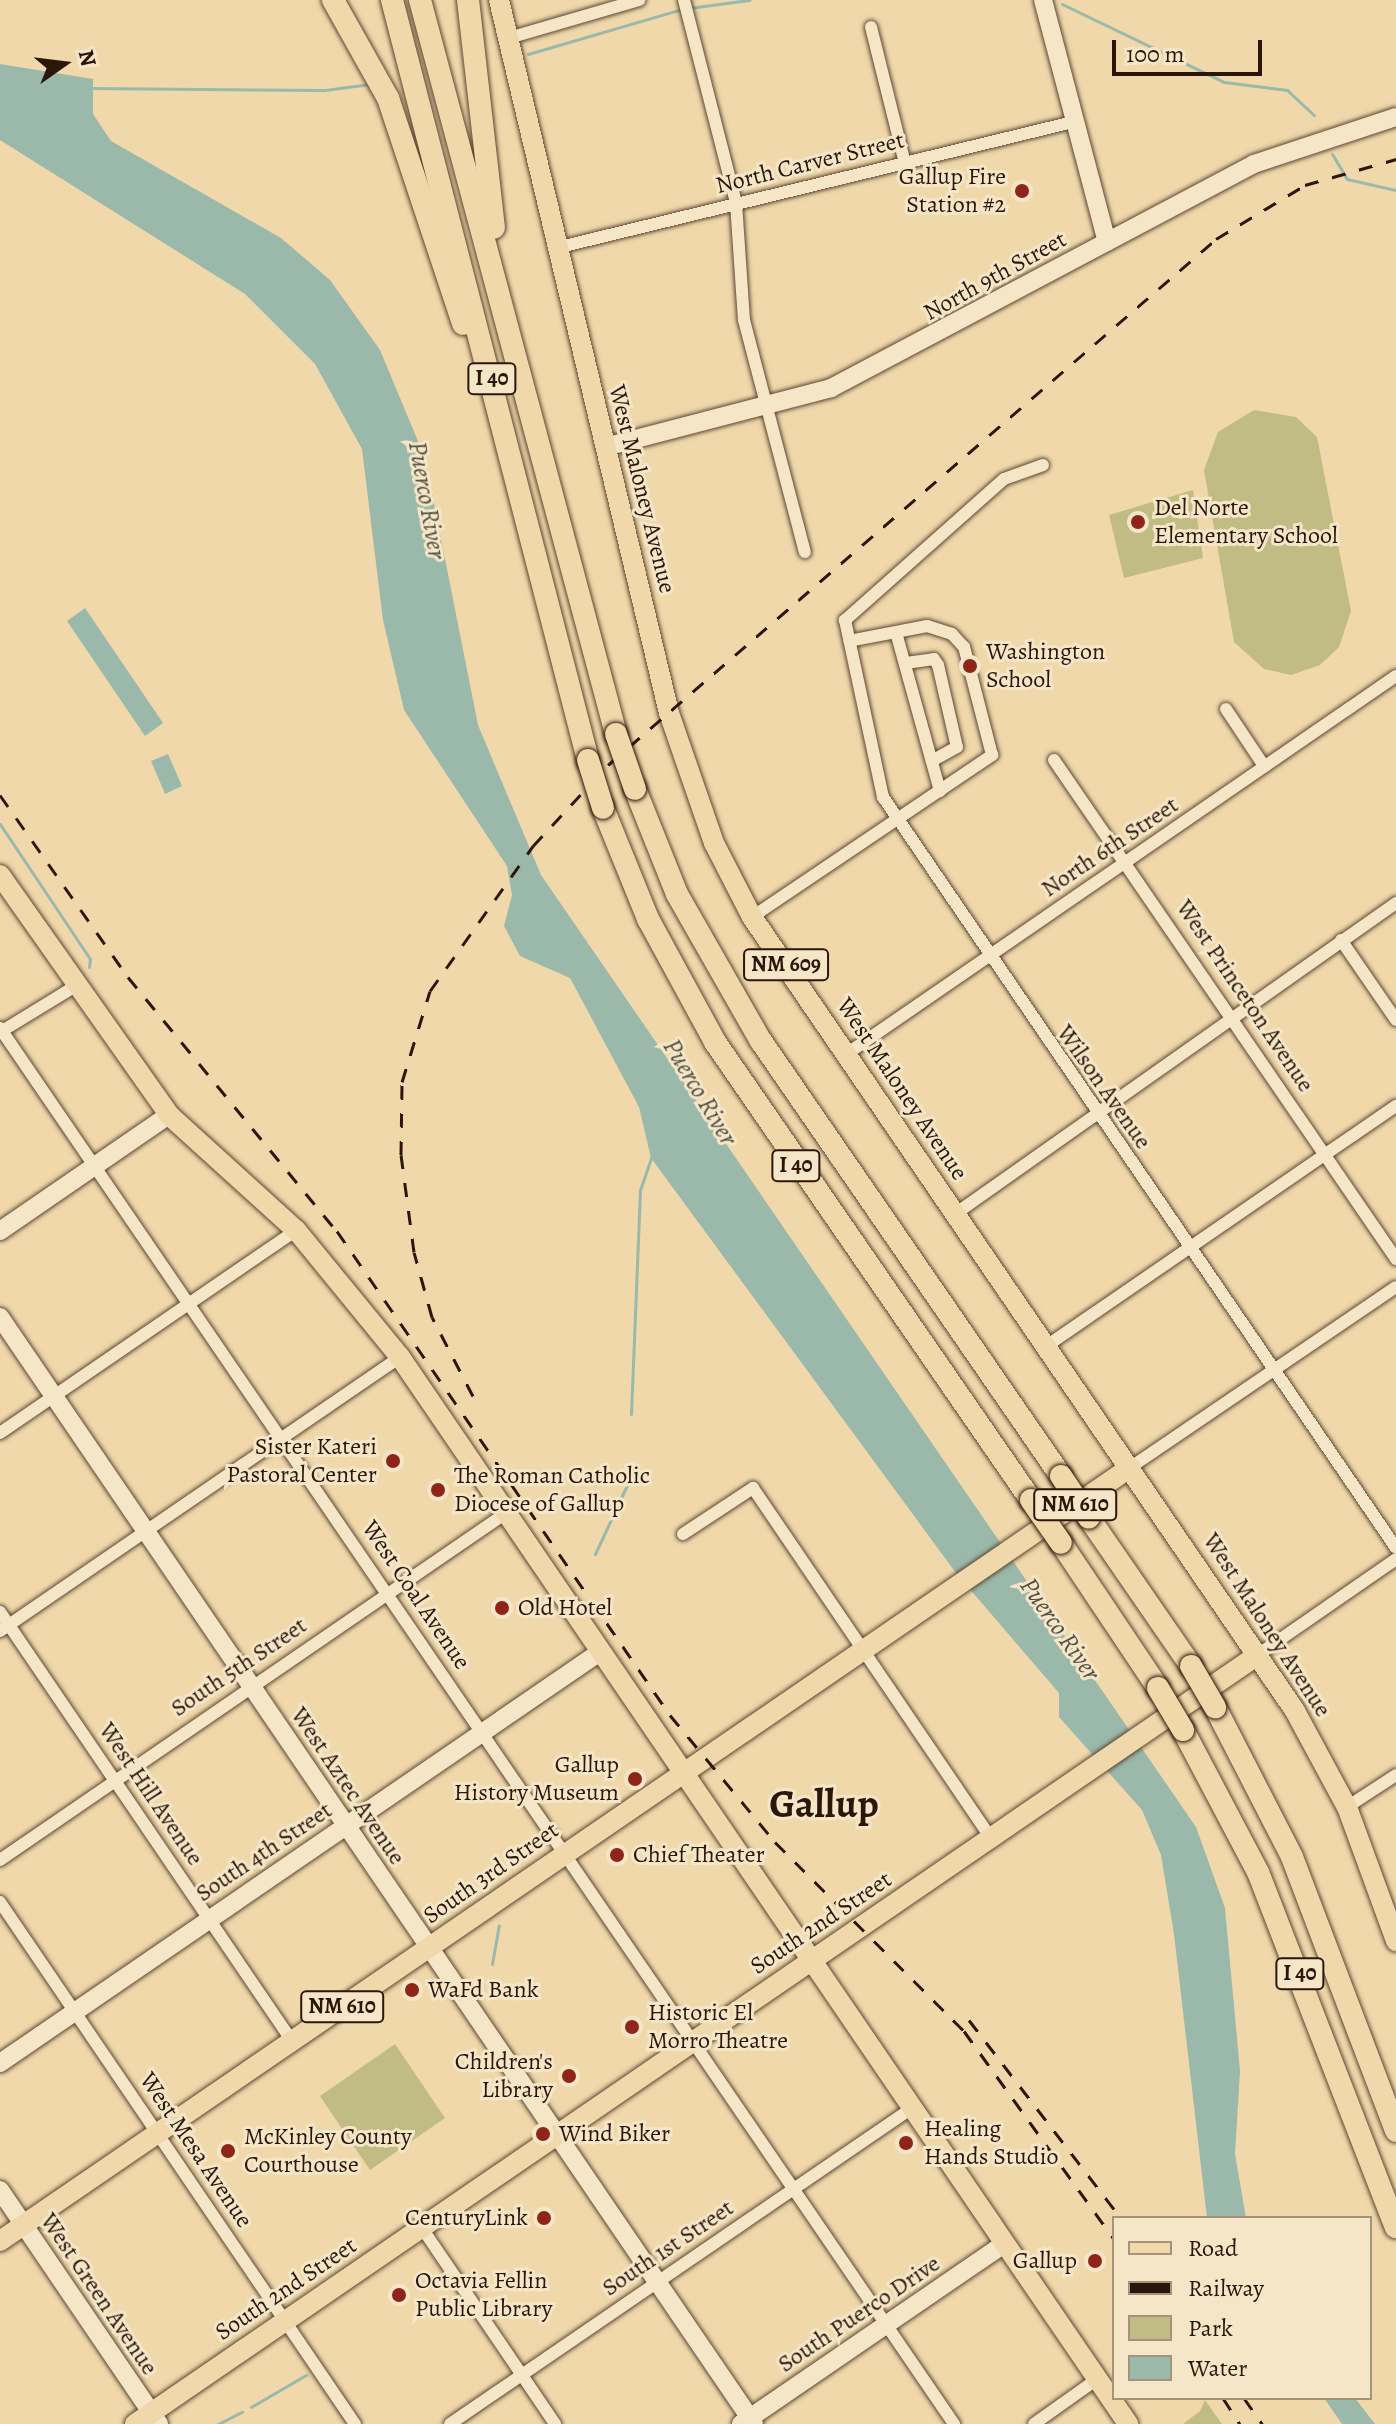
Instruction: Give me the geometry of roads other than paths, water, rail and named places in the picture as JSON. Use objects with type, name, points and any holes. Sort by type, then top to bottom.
[{"type":"highway","points":[[333,0],[372,65],[405,143],[529,531]]},
{"type":"highway","name":"I 40","points":[[392,0],[588,760],[603,808],[648,919],[731,1069],[1061,1543],[1183,1730],[1258,1872],[1396,2227]]},
{"type":"highway","name":"I 40","points":[[420,0],[515,367],[616,734],[677,894],[761,1041],[1191,1666],[1215,1707],[1299,1871],[1396,2131]]},
{"type":"highway","points":[[468,0],[515,367]]},
{"type":"main road","name":"West Maloney Avenue","points":[[499,0],[505,39],[687,775],[752,917],[1259,1654],[1347,1807]]},
{"type":"main road","points":[[1043,0],[1107,242]]},
{"type":"main road","name":"North 9th Street","points":[[605,447],[770,408],[916,347],[1254,164],[1396,117]]},
{"type":"main road","points":[[0,875],[74,987],[169,1115],[296,1230],[400,1357],[1128,2424]]},
{"type":"main road","points":[[0,1231],[169,1115]]},
{"type":"main road","name":"West Aztec Avenue","points":[[0,1317],[657,2282],[748,2422]]},
{"type":"main road","name":"South 3rd Street","points":[[0,2241],[1131,1467]]},
{"type":"main road","name":"South 4th Street","points":[[75,2011],[600,1652]]},
{"type":"main road","name":"South 2nd Street","points":[[149,2420],[285,2321],[1259,1654]]},
{"type":"main road","name":"NM 609","points":[[1347,1807],[1396,1941]]},
{"type":"main road","points":[[0,2063],[75,2011]]},
{"type":"main road","name":"West Green Avenue","points":[[0,2190],[149,2420]]},
{"type":"main road","name":"South Puerco Drive","points":[[748,2422],[1005,2243]]},
{"type":"street","points":[[505,39],[639,0]]},
{"type":"street","points":[[684,0],[736,203],[744,320],[770,408],[805,552]]},
{"type":"street","points":[[871,27],[905,163]]},
{"type":"street","name":"North Carver Street","points":[[556,248],[1073,122]]},
{"type":"street","name":"Wilson Avenue","points":[[1043,465],[1004,479],[845,620],[883,797],[985,956],[1396,1548]]},
{"type":"street","points":[[752,917],[992,755],[959,640],[927,626],[897,636],[849,641]]},
{"type":"street","points":[[897,636],[940,791]]},
{"type":"street","points":[[906,663],[934,659],[938,665],[957,747],[932,761]]},
{"type":"street","name":"North 6th Street","points":[[848,1053],[1396,676]]},
{"type":"street","points":[[1226,709],[1264,766]]},
{"type":"street","name":"West Princeton Avenue","points":[[1054,760],[1127,862],[1396,1259]]},
{"type":"street","points":[[955,1214],[1396,903]]},
{"type":"street","points":[[1341,940],[1396,1020]]},
{"type":"street","points":[[1,1029],[74,987]]},
{"type":"street","name":"West Coal Avenue","points":[[1,1029],[954,2424]]},
{"type":"street","points":[[1045,1347],[1396,1106]]},
{"type":"street","points":[[0,1433],[296,1230]]},
{"type":"street","points":[[1131,1467],[1274,1373],[1396,1287]]},
{"type":"street","points":[[4,1628],[400,1357]]},
{"type":"street","points":[[683,1534],[753,1488],[991,1838]]},
{"type":"street","name":"South 5th Street","points":[[0,1860],[506,1513]]},
{"type":"street","points":[[1259,1654],[1396,1559]]},
{"type":"street","name":"West Hill Avenue","points":[[0,1612],[4,1628],[115,1781],[292,2041]]},
{"type":"street","points":[[1347,1807],[1396,1775]]},
{"type":"street","name":"West Mesa Avenue","points":[[0,1902],[355,2424]]},
{"type":"street","name":"South 1st Street","points":[[450,2424],[912,2108]]},
{"type":"street","points":[[422,2228],[555,2424]]},
{"type":"street","points":[[1034,2424],[1097,2379]]},
{"type":"water","name":"Puerco River","points":[[0,64],[93,79],[93,114],[111,141],[281,238],[330,280],[380,350],[425,458],[478,725],[541,875],[1196,1827],[1225,1908],[1240,2071],[1235,2154],[1246,2216],[1207,2216],[1174,1934],[1161,1855],[1142,1810],[1059,1717],[1059,1693],[956,1573],[651,1158],[639,1107],[570,978],[520,956],[504,926],[512,895],[507,866],[404,710],[383,620],[362,449],[315,364],[245,294],[0,140]]},
{"type":"water","points":[[85,608],[163,723],[145,736],[67,621]]},
{"type":"water","points":[[168,754],[182,786],[165,794],[151,761]]},
{"type":"water","points":[[1325,2400],[1357,2400],[1375,2424],[1342,2424]]},
{"type":"waterway","points":[[689,8],[749,0]]},
{"type":"waterway","points":[[1062,4],[1224,82],[1287,90],[1314,115]]},
{"type":"waterway","points":[[528,54],[682,9]]},
{"type":"waterway","points":[[90,88],[325,90],[370,84]]},
{"type":"waterway","points":[[1332,154],[1347,179],[1396,190]]},
{"type":"waterway","points":[[0,824],[90,959],[89,967]]},
{"type":"waterway","points":[[631,1414],[640,1190],[652,1156]]},
{"type":"waterway","points":[[595,1554],[628,1483]]},
{"type":"waterway","points":[[492,1964],[499,1926]]},
{"type":"waterway","points":[[251,2407],[306,2375]]},
{"type":"waterway","points":[[218,2424],[242,2412]]},
{"type":"railway","points":[[473,1396],[432,1317],[414,1252],[401,1155],[402,1082],[430,991],[533,846],[608,765],[1216,239],[1305,185],[1396,159]]},
{"type":"railway","points":[[0,795],[128,977],[337,1231],[670,1715],[775,1842],[964,2031],[1112,2236]]},
{"type":"railway","points":[[969,2020],[1119,2216]]},
{"type":"railway","points":[[1224,2400],[1240,2424]]},
{"type":"railway","points":[[1245,2400],[1262,2424]]},
{"type":"place","name":"Gallup Fire Station #2","points":[[1022,191]]},
{"type":"place","name":"Del Norte Elementary School","points":[[1138,522]]},
{"type":"place","name":"Washington School","points":[[970,666]]},
{"type":"place","name":"Sister Kateri Pastoral Center","points":[[393,1461]]},
{"type":"place","name":"The Roman Catholic Diocese of Gallup","points":[[438,1490]]},
{"type":"place","name":"Old Hotel","points":[[502,1608]]},
{"type":"place","name":"Gallup History Museum","points":[[635,1779]]},
{"type":"place","name":"Chief Theater","points":[[617,1855]]},
{"type":"place","name":"WaFd Bank","points":[[412,1990]]},
{"type":"place","name":"Historic El Morro Theatre","points":[[632,2027]]},
{"type":"place","name":"Children's Library","points":[[569,2076]]},
{"type":"place","name":"Wind Biker","points":[[543,2134]]},
{"type":"place","name":"Healing Hands Studio","points":[[906,2143]]},
{"type":"place","name":"McKinley County Courthouse","points":[[228,2151]]},
{"type":"place","name":"CenturyLink","points":[[544,2218]]},
{"type":"place","name":"Gallup","points":[[1095,2261]]},
{"type":"place","name":"Octavia Fellin Public Library","points":[[399,2295]]},
{"type":"district","name":"Gallup","points":[[824,1804]]}]
